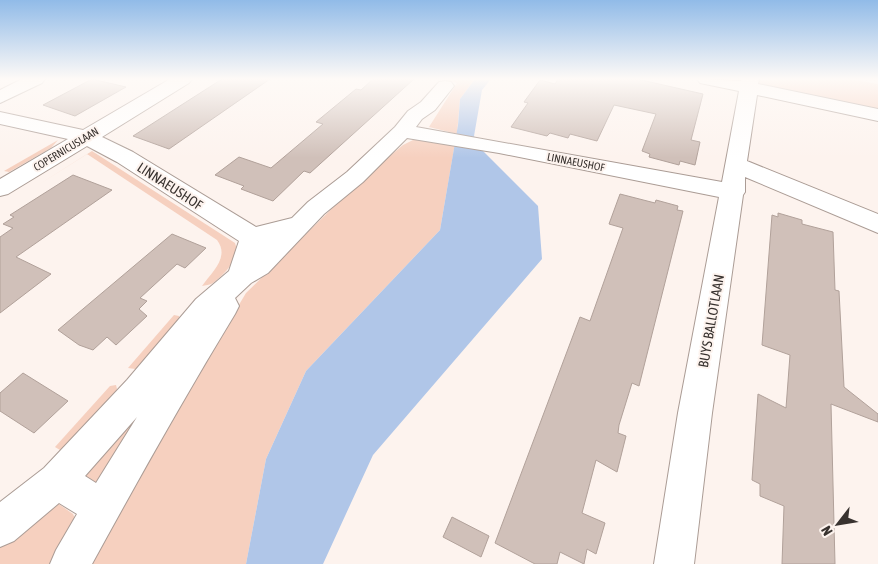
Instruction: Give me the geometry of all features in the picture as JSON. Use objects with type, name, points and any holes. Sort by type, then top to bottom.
[{"type":"street","name":"COPERNICUSLAAN","points":[[0,189],[139,105]]},
{"type":"street","points":[[237,281],[259,266],[316,208],[355,177],[420,133],[415,115],[426,105]]},
{"type":"street","name":"BUYS BALLOTLAAN","points":[[674,564],[695,413],[746,105]]},
{"type":"street","points":[[838,105],[878,115]]},
{"type":"street","name":"LINNAEUSHOF","points":[[0,118],[86,137],[125,157],[232,226],[253,237]]},
{"type":"street","name":"LINNAEUSHOF","points":[[420,133],[498,147],[735,178],[878,224]]},
{"type":"street","points":[[0,527],[57,481],[152,395],[224,310],[253,237],[300,225]]},
{"type":"street","points":[[70,564],[104,508],[152,395]]},
{"type":"street","points":[[57,481],[104,508]]},
{"type":"shaded area","points":[[443,105],[459,105],[457,134],[429,127]]},
{"type":"shaded area","points":[[851,105],[878,105],[878,111]]},
{"type":"shaded area","points":[[417,138],[455,143],[440,230],[306,371],[266,459],[246,564],[84,564],[246,293],[359,182],[403,145]]},
{"type":"shaded area","points":[[58,140],[51,148],[9,172],[4,171]]},
{"type":"shaded area","points":[[92,151],[235,243],[236,254],[231,265],[213,283],[202,286],[215,270],[221,258],[222,252],[217,240],[87,154]]},
{"type":"shaded area","points":[[174,315],[179,316],[180,320],[140,367],[135,369],[128,368]]},
{"type":"shaded area","points":[[116,385],[117,389],[114,399],[70,446],[60,450],[55,447],[110,386]]},
{"type":"shaded area","points":[[145,403],[109,478],[91,487],[80,468]]},
{"type":"shaded area","points":[[53,500],[73,514],[76,521],[54,564],[0,564],[0,538]]},
{"type":"water","points":[[460,105],[479,105],[474,136],[482,150],[538,206],[542,259],[373,455],[323,564],[246,564],[266,459],[306,371],[440,230],[458,125]]},
{"type":"building","points":[[44,105],[94,105],[75,116]]},
{"type":"building","points":[[181,105],[232,105],[169,149],[133,136]]},
{"type":"building","points":[[336,105],[385,105],[310,173],[304,171],[273,201],[241,189],[244,186],[215,175],[239,157],[271,168],[323,124],[316,122]]},
{"type":"building","points":[[526,105],[614,105],[597,141],[570,134],[568,138],[550,133],[547,136],[511,127]]},
{"type":"building","points":[[615,105],[700,105],[691,140],[700,142],[695,165],[680,161],[679,165],[649,157],[650,154],[642,151],[656,114]]},
{"type":"building","points":[[73,175],[112,190],[16,257],[51,274],[0,313],[0,237],[13,228],[3,224],[14,217],[10,215]]},
{"type":"building","points":[[620,194],[655,203],[656,200],[678,206],[677,210],[683,211],[639,386],[632,383],[619,425],[618,433],[626,436],[617,472],[596,460],[582,513],[605,523],[596,554],[587,549],[584,564],[560,552],[557,564],[535,564],[495,543],[580,317],[590,321],[623,228],[609,224]]},
{"type":"building","points":[[778,213],[802,220],[802,224],[833,232],[835,290],[839,291],[844,387],[878,414],[878,422],[831,404],[835,564],[782,564],[784,506],[760,496],[760,484],[752,480],[758,394],[786,408],[790,355],[762,345],[772,215],[778,217]]},
{"type":"building","points":[[172,234],[206,248],[185,268],[177,264],[140,298],[147,301],[139,309],[147,316],[116,345],[107,337],[93,350],[79,345],[58,330]]},
{"type":"building","points":[[23,373],[68,401],[34,433],[0,411],[0,393]]},
{"type":"building","points":[[452,517],[489,536],[481,557],[443,537]]}]
